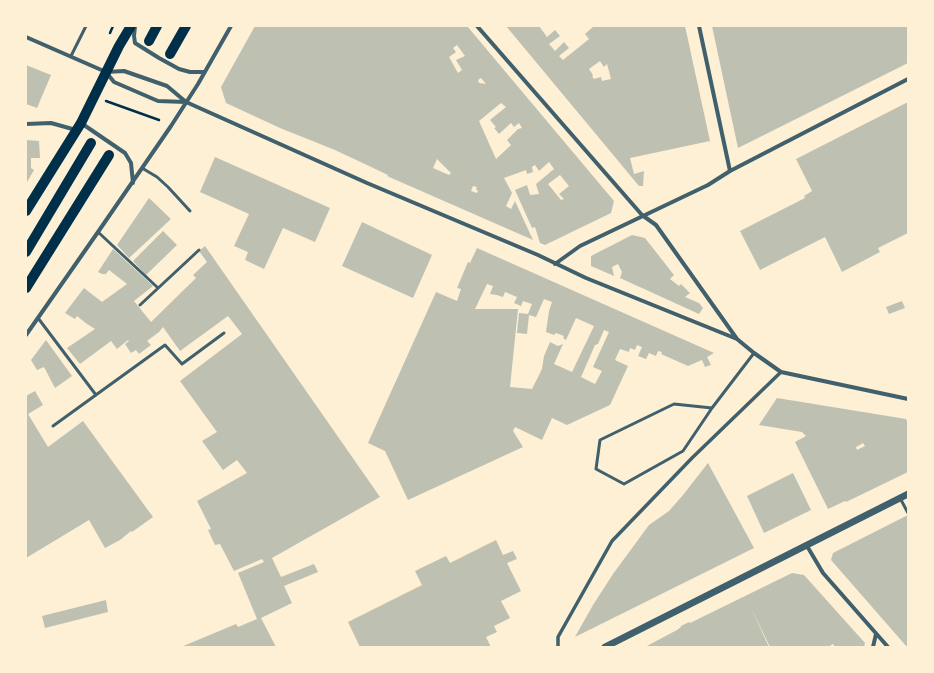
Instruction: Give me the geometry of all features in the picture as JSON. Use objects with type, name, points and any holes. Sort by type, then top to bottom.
[{"type":"main road","points":[[26,211],[81,127],[106,72],[131,26]]},
{"type":"main road","points":[[149,41],[157,26]]},
{"type":"main road","points":[[170,54],[186,26]]},
{"type":"main road","points":[[26,252],[91,143]]},
{"type":"main road","points":[[26,288],[110,155]]},
{"type":"street","points":[[135,26],[135,43],[179,69],[190,72],[204,72]]},
{"type":"street","points":[[26,334],[132,183],[186,102],[231,26]]},
{"type":"street","points":[[477,26],[642,215],[656,225],[738,339],[754,353],[781,372],[908,399]]},
{"type":"street","points":[[699,26],[730,171]]},
{"type":"street","points":[[26,37],[106,72],[124,71],[167,86],[186,102],[367,183],[538,255],[586,278],[738,339]]},
{"type":"street","points":[[106,72],[114,82],[158,101],[186,102]]},
{"type":"street","points":[[555,264],[580,246],[642,215],[708,185],[730,171],[908,79]]},
{"type":"street","points":[[26,124],[51,123],[81,127],[125,153],[131,163],[132,183]]},
{"type":"street","points":[[558,647],[558,637],[612,541],[692,458],[781,372]]},
{"type":"street","points":[[605,647],[908,494]]},
{"type":"street","points":[[807,546],[823,573],[888,647]]},
{"type":"street","points":[[873,647],[876,634]]},
{"type":"lane","points":[[71,56],[86,26]]},
{"type":"lane","points":[[142,168],[157,177],[190,211]]},
{"type":"lane","points":[[98,232],[157,287]]},
{"type":"lane","points":[[140,305],[157,287],[199,250]]},
{"type":"lane","points":[[38,318],[96,395]]},
{"type":"lane","points":[[53,426],[165,344],[182,364],[224,333]]},
{"type":"lane","points":[[712,408],[674,404],[600,440],[596,469],[624,484],[683,451],[712,408],[754,353]]},
{"type":"lane","points":[[900,498],[908,513]]},
{"type":"path","points":[[104,100],[159,120]]},
{"type":"building","points":[[255,26],[467,26],[614,201],[611,213],[545,245],[540,243],[535,227],[532,228],[515,190],[527,185],[530,195],[539,194],[536,184],[554,169],[549,162],[539,171],[535,165],[532,167],[533,172],[527,174],[526,170],[504,178],[512,193],[506,206],[511,209],[515,201],[533,240],[387,176],[388,175],[335,150],[280,128],[226,103],[221,87]],"holes":[[[457,45],[465,56],[456,60],[462,70],[458,73],[449,57],[456,52],[453,48]],[[481,78],[486,84],[479,83],[478,80]],[[501,103],[506,107],[490,120],[496,127],[494,128],[499,134],[511,123],[514,127],[519,123],[522,128],[518,129],[507,140],[511,145],[496,159],[479,121]],[[437,159],[451,173],[449,175],[433,168]],[[560,175],[569,186],[559,194],[564,199],[561,200],[548,184]],[[473,186],[477,187],[477,193],[471,191]]]},
{"type":"building","points":[[506,26],[539,26],[547,37],[555,30],[560,36],[549,44],[555,51],[564,42],[569,48],[559,56],[563,60],[589,39],[585,34],[594,26],[685,26],[710,141],[630,158],[634,174],[644,171],[643,186],[639,186]],"holes":[[[600,61],[604,67],[607,64],[611,79],[602,81],[601,77],[594,79],[589,69]]]},
{"type":"building","points":[[712,26],[908,26],[908,63],[738,148]]},
{"type":"building","points":[[26,65],[51,75],[37,108],[26,104]]},
{"type":"building","points":[[908,102],[908,233],[878,248],[880,252],[842,272],[825,237],[760,270],[740,231],[805,198],[804,196],[812,191],[796,159]]},
{"type":"building","points":[[26,140],[39,141],[40,158],[31,158],[31,168],[34,170],[26,184]]},
{"type":"building","points":[[215,157],[330,208],[315,242],[283,228],[264,269],[245,260],[248,252],[234,246],[249,214],[200,192]]},
{"type":"building","points":[[149,198],[171,219],[129,258],[117,245]]},
{"type":"building","points":[[362,222],[432,255],[413,298],[342,266]]},
{"type":"building","points":[[163,231],[177,245],[146,275],[133,261]]},
{"type":"building","points":[[632,235],[645,238],[674,275],[670,279],[679,286],[681,284],[690,293],[685,297],[699,303],[703,308],[699,314],[620,278],[622,272],[618,264],[612,267],[614,276],[591,266],[591,256]]},
{"type":"building","points":[[205,246],[380,497],[272,558],[281,577],[314,564],[318,572],[284,586],[292,603],[261,618],[276,647],[181,647],[236,624],[238,627],[257,619],[238,573],[264,562],[262,559],[234,571],[220,544],[215,545],[208,530],[211,529],[197,501],[247,473],[237,460],[223,470],[202,441],[217,432],[180,381],[242,334],[228,316],[180,351],[163,327],[147,341],[151,345],[139,354],[136,350],[131,353],[125,344],[129,341],[128,340],[117,349],[111,341],[80,364],[67,348],[95,329],[77,316],[75,319],[65,313],[84,288],[102,302],[127,284],[109,270],[106,274],[98,272],[113,249],[153,286],[134,301],[151,322],[196,278],[193,275],[207,262],[199,251]]},
{"type":"building","points":[[477,248],[714,353],[707,357],[711,365],[705,367],[702,360],[688,366],[661,354],[662,352],[658,351],[656,356],[649,353],[646,359],[638,356],[642,347],[637,345],[635,350],[630,348],[629,352],[620,349],[615,360],[628,366],[610,405],[567,425],[552,418],[542,440],[515,427],[513,431],[523,447],[408,500],[385,451],[368,443],[436,292],[457,301],[461,289],[457,288],[468,262],[470,263]],"holes":[[[487,284],[493,286],[490,294],[503,297],[505,292],[517,297],[514,303],[521,306],[523,301],[532,304],[528,314],[519,313],[517,333],[527,334],[529,315],[536,317],[544,299],[552,302],[546,332],[564,336],[563,338],[566,340],[576,318],[594,326],[572,372],[554,364],[563,344],[558,346],[550,342],[544,356],[542,369],[532,389],[510,387],[518,309],[475,309]],[[604,330],[609,332],[593,367],[602,371],[595,384],[581,377],[595,345],[598,344]]]},
{"type":"building","points":[[902,301],[905,308],[889,314],[886,307]]},
{"type":"building","points":[[46,340],[72,376],[55,388],[44,367],[37,370],[31,360]]},
{"type":"building","points":[[35,391],[43,405],[28,414],[48,447],[83,421],[153,517],[120,540],[105,548],[89,520],[26,558],[26,396]]},
{"type":"building","points":[[777,398],[906,419],[908,423],[908,472],[846,502],[845,501],[828,509],[795,442],[806,436],[802,432],[759,425]],"holes":[[[863,443],[865,446],[857,450],[856,447]]]},
{"type":"building","points":[[708,463],[754,548],[575,637],[613,574],[649,525],[669,511]]},
{"type":"building","points":[[793,473],[811,510],[764,533],[747,496]]},
{"type":"building","points":[[908,515],[907,647],[831,560],[833,553]]},
{"type":"building","points":[[496,540],[503,555],[513,551],[517,559],[507,563],[521,591],[501,601],[510,618],[494,626],[497,632],[486,637],[491,647],[360,647],[348,622],[422,585],[415,571],[446,556],[450,563]]},
{"type":"building","points":[[792,573],[804,575],[865,643],[864,647],[835,647],[833,644],[828,647],[770,647],[750,606],[769,647],[645,647],[677,630],[681,626]]},
{"type":"building","points":[[106,600],[108,612],[45,628],[42,616]]}]
